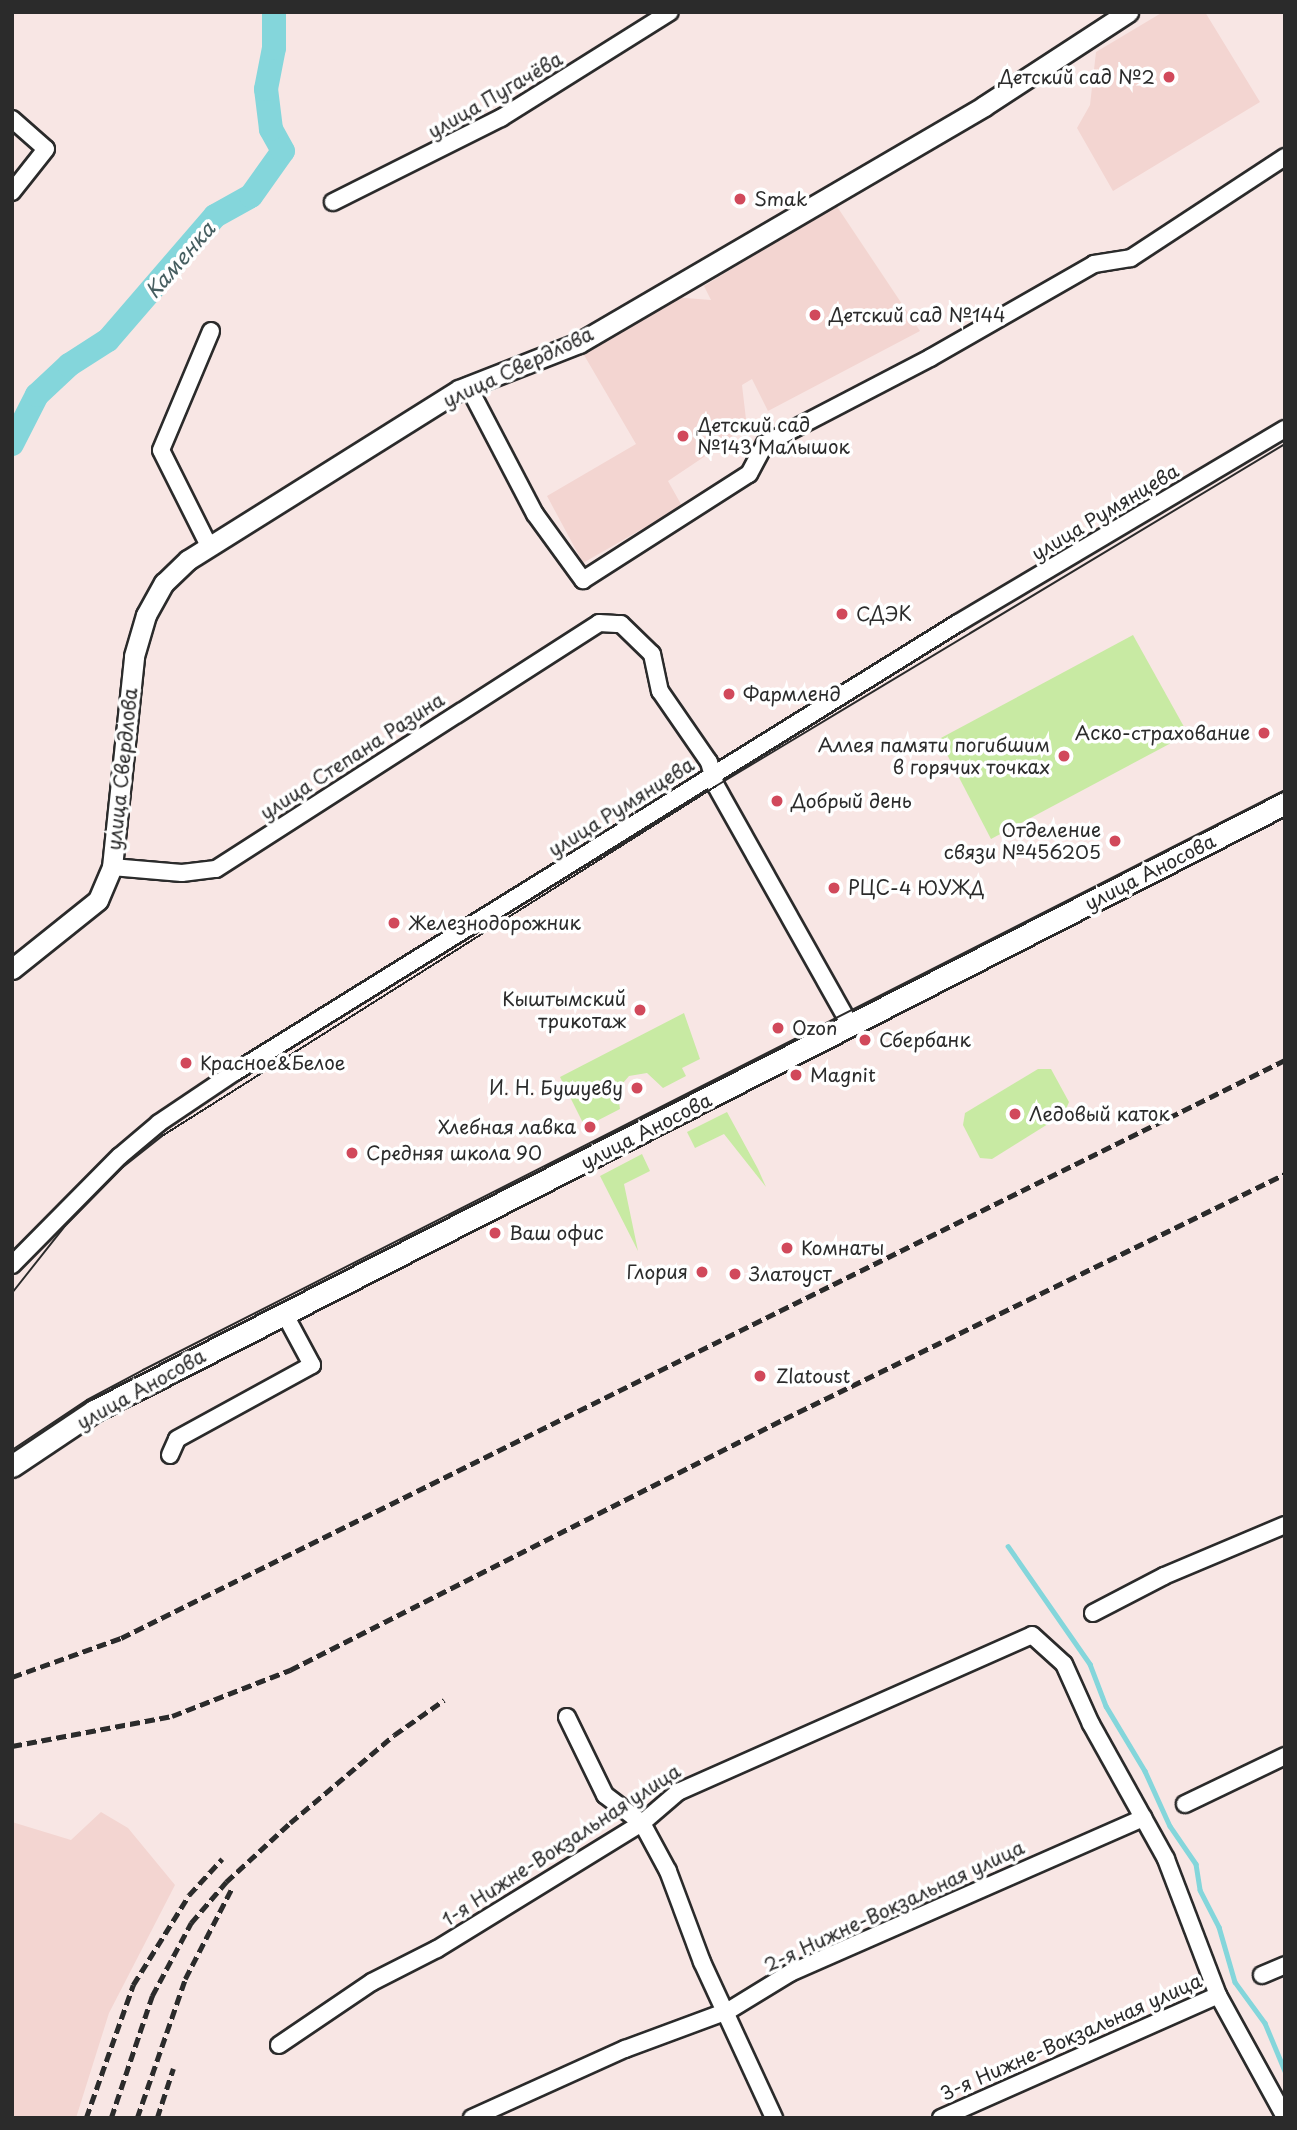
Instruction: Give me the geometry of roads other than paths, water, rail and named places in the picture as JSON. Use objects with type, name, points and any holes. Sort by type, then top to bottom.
[{"type":"main road","name":"улица Аносова","points":[[12,1466],[94,1411],[1285,803]]},
{"type":"street","name":"улица Пугачёва","points":[[333,202],[501,118],[670,12]]},
{"type":"street","name":"улица Свердлова","points":[[12,969],[98,900],[112,867],[134,656],[146,615],[164,583],[209,546],[468,386],[579,343],[984,106],[1128,12]]},
{"type":"street","points":[[12,119],[46,149],[12,192]]},
{"type":"street","points":[[468,386],[536,514],[583,580],[749,474],[765,444],[930,358],[1094,264],[1131,258],[1285,157]]},
{"type":"street","points":[[209,546],[161,450],[211,331]]},
{"type":"street","name":"улица Румянцева","points":[[12,1265],[159,1123],[712,775],[1285,429]]},
{"type":"street","name":"улица Степана Разина","points":[[112,867],[183,873],[216,869],[599,623],[621,624],[652,654],[660,691],[709,762],[712,775]]},
{"type":"street","points":[[712,775],[850,1025]]},
{"type":"street","points":[[170,1455],[177,1439],[312,1365],[284,1313]]},
{"type":"street","points":[[1093,1613],[1164,1576],[1285,1525]]},
{"type":"street","name":"1-я Нижне-Вокзальная улица","points":[[279,2045],[372,1982],[437,1949],[642,1823],[678,1792],[1032,1635],[1064,1664],[1143,1818]]},
{"type":"street","points":[[567,1717],[605,1795],[642,1823],[668,1871],[702,1962],[728,2011],[774,2118]]},
{"type":"street","points":[[1185,1804],[1285,1756]]},
{"type":"street","points":[[1143,1818],[1191,1916],[1218,1995],[1285,2118]]},
{"type":"street","name":"2-я Нижне-Вокзальная улица","points":[[472,2118],[625,2049],[728,2011],[790,1973],[1143,1818]]},
{"type":"street","points":[[1262,1975],[1285,1965]]},
{"type":"street","name":"3-я Нижне-Вокзальная улица","points":[[941,2118],[1218,1995]]},
{"type":"waterway","name":"Каменка","points":[[12,444],[37,395],[69,365],[108,340],[215,216],[251,196],[283,151],[271,129],[266,89],[274,48],[274,12]]},
{"type":"waterway","points":[[1008,1546],[1090,1664],[1106,1706],[1145,1771],[1170,1826],[1196,1864],[1200,1890],[1219,1927],[1235,1982],[1265,2023],[1285,2071]]},
{"type":"tram line","points":[[12,1293],[65,1226],[123,1167],[162,1136],[716,786],[1285,444]]},
{"type":"tram line","points":[[12,1450],[87,1400],[143,1370],[1285,790]]},
{"type":"railway","points":[[12,1677],[121,1638],[1285,1060]]},
{"type":"railway","points":[[12,1746],[172,1716],[290,1670],[784,1419],[1285,1174]]},
{"type":"railway","points":[[111,2118],[152,1996],[191,1923],[226,1882],[290,1823],[394,1735],[444,1700]]},
{"type":"railway","points":[[86,2118],[133,1985],[189,1895],[222,1859]]},
{"type":"railway","points":[[137,2118],[185,1979],[232,1888]]},
{"type":"railway","points":[[157,2118],[173,2069]]},
{"type":"place","name":"Детский сад №2","points":[[1169,77]]},
{"type":"place","name":"Smak","points":[[740,199]]},
{"type":"place","name":"Детский сад №144","points":[[815,315]]},
{"type":"place","name":"Детский сад №143 Малышок","points":[[683,436]]},
{"type":"place","name":"СДЭК","points":[[842,614]]},
{"type":"place","name":"Фармленд","points":[[729,694]]},
{"type":"place","name":"Аско-страхование","points":[[1264,733]]},
{"type":"place","name":"Аллея памяти погибшим в горячих точках","points":[[1064,756]]},
{"type":"place","name":"Добрый день","points":[[777,801]]},
{"type":"place","name":"Отделение связи №456205","points":[[1115,841]]},
{"type":"place","name":"РЦС-4 ЮУЖД","points":[[834,888]]},
{"type":"place","name":"Железнодорожник","points":[[394,923]]},
{"type":"place","name":"Кыштымский трикотаж","points":[[640,1010]]},
{"type":"place","name":"Ozon","points":[[778,1028]]},
{"type":"place","name":"Сбербанк","points":[[865,1040]]},
{"type":"place","name":"Красное&Белое","points":[[186,1063]]},
{"type":"place","name":"Magnit","points":[[796,1075]]},
{"type":"place","name":"И. Н. Бушуеву","points":[[637,1088]]},
{"type":"place","name":"Ледовый каток","points":[[1015,1114]]},
{"type":"place","name":"Хлебная лавка","points":[[590,1127]]},
{"type":"place","name":"Средняя школа 90","points":[[352,1153]]},
{"type":"place","name":"Ваш офис","points":[[495,1233]]},
{"type":"place","name":"Комнаты","points":[[787,1248]]},
{"type":"place","name":"Глория","points":[[702,1272]]},
{"type":"place","name":"Златоуст","points":[[735,1274]]},
{"type":"place","name":"Zlatoust","points":[[760,1376]]}]
